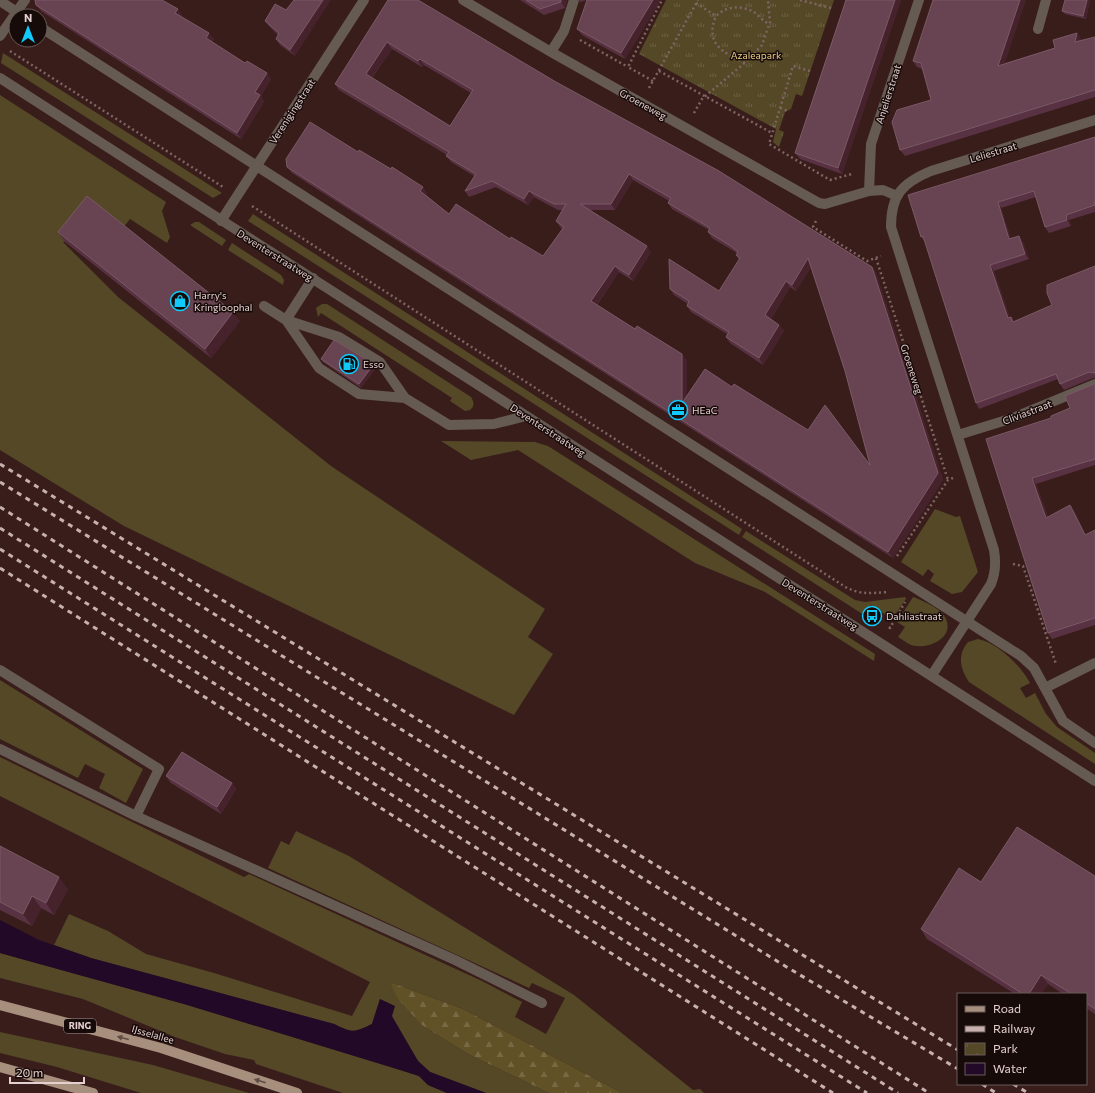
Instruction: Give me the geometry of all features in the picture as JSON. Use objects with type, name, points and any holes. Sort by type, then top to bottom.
[{"type":"main road","name":"IJsselallee","points":[[0,1005],[161,1048],[297,1093]]},
{"type":"main road","points":[[0,1067],[93,1093]]},
{"type":"street","name":"Verenigingstraat","points":[[221,221],[364,0]]},
{"type":"street","name":"Groeneweg","points":[[463,0],[685,128],[825,204]]},
{"type":"street","points":[[552,52],[564,31],[574,0]]},
{"type":"street","name":"Anjelierstraat","points":[[869,191],[872,144],[919,0]]},
{"type":"street","points":[[1038,29],[1046,0]]},
{"type":"street","points":[[0,1],[11,8]]},
{"type":"street","points":[[0,36],[8,27]]},
{"type":"street","points":[[48,32],[1021,656],[1034,668],[1063,721],[1095,743]]},
{"type":"street","name":"Deventerstraatweg","points":[[0,78],[1095,781]]},
{"type":"street","name":"Leliestraat","points":[[897,196],[913,179],[931,171],[1095,120]]},
{"type":"street","points":[[825,204],[869,191],[883,190],[897,196],[891,210],[891,227],[994,550],[996,561],[995,575],[991,584],[932,675]]},
{"type":"street","points":[[286,320],[312,278]]},
{"type":"street","points":[[264,306],[286,320],[339,337],[380,362],[405,398],[449,425],[494,424],[526,416]]},
{"type":"street","points":[[286,320],[319,368],[359,394],[405,398]]},
{"type":"street","name":"Cliviastraat","points":[[958,435],[1013,418],[1095,384]]},
{"type":"street","points":[[1045,688],[1095,663]]},
{"type":"street","points":[[0,670],[159,769],[136,816]]},
{"type":"street","points":[[0,749],[136,816],[455,960],[542,1003]]},
{"type":"path","points":[[628,67],[662,0]]},
{"type":"path","points":[[685,128],[702,100],[745,63],[762,45],[769,24],[768,0]]},
{"type":"path","points":[[800,0],[831,8]]},
{"type":"path","points":[[641,103],[697,1],[716,16]]},
{"type":"path","points":[[745,63],[724,53],[716,45],[713,26],[716,16],[727,8],[744,8],[752,11],[769,24]]},
{"type":"path","points":[[564,31],[653,81]]},
{"type":"path","points":[[7,49],[847,588],[858,593],[867,594],[914,588]]},
{"type":"path","points":[[810,71],[793,66],[769,144],[830,180],[870,170]]},
{"type":"path","points":[[659,71],[772,133]]},
{"type":"path","points":[[780,108],[788,111]]},
{"type":"path","points":[[825,204],[813,227],[867,261],[899,251]]},
{"type":"path","name":"Groeneweg","points":[[876,258],[948,480]]},
{"type":"path","points":[[888,572],[948,480],[970,472]]},
{"type":"path","points":[[996,561],[1023,566],[1061,680]]},
{"type":"path","points":[[884,624],[890,628],[914,588]]},
{"type":"green space","name":"Azaleapark","points":[[666,0],[834,0],[802,96],[796,94],[791,109],[785,112],[779,130],[784,132],[779,147],[773,142],[776,129],[639,54]]},
{"type":"green space","points":[[3,53],[222,193],[213,198],[1,63]]},
{"type":"green space","points":[[0,95],[166,202],[162,211],[170,237],[167,243],[130,219],[123,228],[63,242],[118,297],[331,466],[545,609],[528,637],[553,654],[514,715],[124,526],[0,450]]},
{"type":"green space","points":[[253,214],[742,529],[739,535],[248,221]]},
{"type":"green space","points":[[195,222],[199,222],[226,240],[222,246],[190,225]]},
{"type":"green space","points":[[232,243],[281,275],[284,280],[283,285],[228,250]]},
{"type":"green space","points":[[322,304],[327,304],[471,397],[473,407],[470,410],[465,411],[450,401],[452,398],[321,313],[318,317],[316,308]]},
{"type":"green space","points":[[441,441],[535,442],[548,446],[875,654],[874,661],[765,592],[695,563],[518,450],[471,460]]},
{"type":"green space","points":[[935,509],[956,517],[960,516],[978,572],[962,592],[952,594],[930,581],[934,574],[928,569],[923,576],[901,562]]},
{"type":"green space","points":[[746,531],[855,600],[865,602],[905,597],[906,599],[892,619],[871,605],[864,615],[742,537]]},
{"type":"green space","points":[[913,597],[933,606],[942,614],[947,622],[945,634],[935,643],[915,646],[898,637],[905,627],[897,622]]},
{"type":"green space","points":[[978,639],[986,641],[1001,650],[1015,663],[1030,683],[1020,688],[1026,698],[1035,693],[1046,714],[1057,727],[1095,753],[1095,764],[969,682],[962,667],[962,652],[968,642]]},
{"type":"green space","points":[[0,680],[143,769],[126,803],[99,788],[105,774],[85,764],[78,778],[0,739]]},
{"type":"green space","points":[[0,757],[244,877],[249,874],[482,981],[522,1002],[515,1017],[546,1034],[565,998],[532,983],[529,988],[268,868],[281,841],[289,845],[296,831],[349,856],[574,995],[693,1090],[700,1089],[704,1093],[622,1093],[463,1009],[390,982],[423,1026],[468,1054],[549,1093],[486,1093],[430,1072],[418,1061],[380,999],[372,1024],[353,1031],[334,1024],[91,958],[54,945],[69,914],[108,931],[146,954],[214,973],[352,1016],[370,982],[0,796]]},
{"type":"green space","points":[[0,953],[184,1004],[397,1069],[419,1076],[428,1085],[447,1093],[343,1093],[256,1064],[254,1060],[225,1054],[175,1037],[83,999],[0,978]]},
{"type":"green space","points":[[390,982],[463,1009],[622,1093],[549,1093],[468,1054],[423,1026],[398,999]]},
{"type":"green space","points":[[0,1032],[153,1065],[249,1093],[141,1093],[57,1067],[0,1053]]},
{"type":"water","points":[[0,920],[39,940],[91,958],[334,1024],[353,1031],[372,1024],[380,999],[395,1006],[392,1016],[418,1061],[430,1072],[486,1093],[447,1093],[428,1085],[419,1076],[397,1069],[184,1004],[0,953]]},
{"type":"building","points":[[35,0],[162,0],[178,9],[175,13],[209,33],[206,38],[245,63],[247,61],[267,73],[255,92],[260,95],[237,133],[48,13],[48,8],[41,8],[36,5]]},
{"type":"building","points":[[294,0],[323,0],[290,50],[276,39],[279,33],[265,21],[275,4],[286,10]]},
{"type":"building","points":[[388,0],[418,0],[556,82],[719,171],[872,267],[938,473],[888,552],[287,167],[286,159],[310,122],[358,152],[359,150],[391,169],[392,167],[423,187],[420,191],[449,214],[456,204],[510,239],[511,237],[543,256],[564,227],[556,221],[566,204],[554,204],[529,191],[524,199],[492,181],[465,191],[476,174],[446,156],[449,152],[335,84]],"holes":[[[387,42],[418,61],[420,59],[473,90],[450,126],[366,74]],[[629,174],[671,198],[668,203],[710,228],[708,232],[738,252],[736,255],[740,258],[719,291],[669,259],[670,289],[689,301],[687,306],[729,332],[726,337],[759,358],[779,325],[765,315],[786,281],[792,285],[808,258],[845,371],[870,465],[825,405],[808,430],[734,384],[732,387],[705,369],[682,403],[682,354],[637,326],[635,329],[591,301],[615,266],[629,275],[647,246],[580,204],[611,204]]]},
{"type":"building","points":[[526,0],[561,0],[561,2],[540,9]]},
{"type":"building","points":[[587,0],[653,0],[621,53],[577,29]]},
{"type":"building","points":[[846,0],[895,0],[838,168],[795,153]]},
{"type":"building","points":[[933,0],[1020,0],[998,66],[1055,48],[1053,40],[1077,33],[1075,42],[1095,37],[1095,90],[900,150],[892,122],[897,110],[931,100],[921,63],[913,61]]},
{"type":"building","points":[[1065,0],[1087,0],[1083,16],[1062,11]]},
{"type":"building","points":[[1095,137],[1095,205],[1066,215],[1067,220],[1045,227],[1034,191],[998,202],[1009,239],[1019,236],[1025,254],[990,265],[1008,318],[1011,317],[1013,322],[1052,305],[1047,293],[1047,285],[1095,266],[1095,373],[1089,372],[1060,384],[1056,374],[976,403],[923,236],[921,237],[908,195]]},
{"type":"building","points":[[87,196],[233,312],[205,349],[58,232]]},
{"type":"building","points":[[334,340],[374,364],[359,384],[321,359]]},
{"type":"building","points":[[1095,383],[1095,459],[1032,478],[1046,518],[1070,505],[1085,535],[1095,530],[1095,618],[1048,633],[986,439],[1051,418],[1051,416],[1070,408],[1065,396]]},
{"type":"building","points":[[182,752],[232,783],[217,807],[166,776]]},
{"type":"building","points":[[1017,827],[1095,876],[1095,1009],[1087,1004],[1087,993],[1070,993],[1041,975],[1030,993],[1021,993],[921,929],[959,868],[981,882]]},
{"type":"building","points":[[0,846],[59,877],[46,903],[32,896],[23,914],[0,902]]},
{"type":"railway","points":[[0,464],[957,1049]]},
{"type":"railway","points":[[0,482],[785,966],[957,1068]]},
{"type":"railway","points":[[0,507],[929,1093]]},
{"type":"railway","points":[[0,528],[898,1093]]},
{"type":"railway","points":[[0,549],[867,1093]]},
{"type":"railway","points":[[0,568],[833,1093]]},
{"type":"railway","points":[[984,1085],[996,1093]]},
{"type":"railway","points":[[1015,1085],[1028,1093]]},
{"type":"place","name":"Harry's Kringloophal","points":[[180,301]]},
{"type":"place","name":"Esso","points":[[349,364]]},
{"type":"place","name":"HEaC","points":[[678,410]]},
{"type":"place","name":"Dahliastraat","points":[[872,616]]}]
